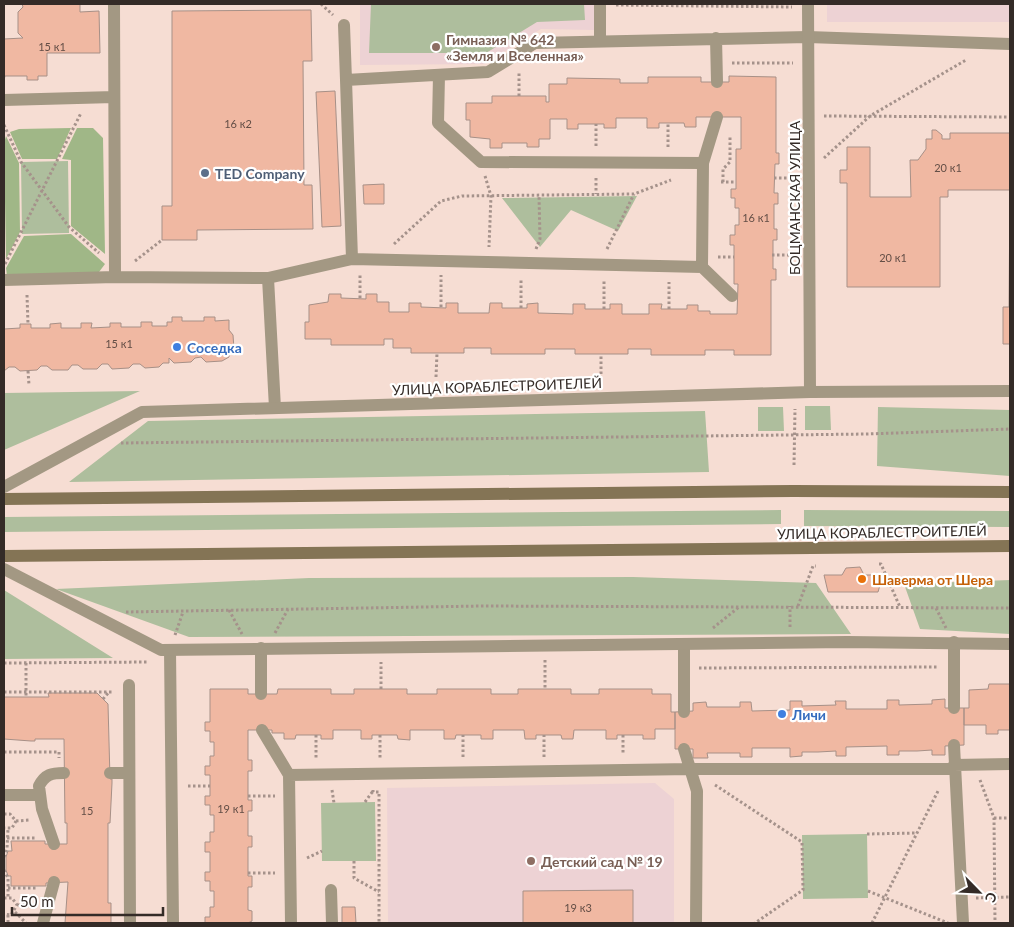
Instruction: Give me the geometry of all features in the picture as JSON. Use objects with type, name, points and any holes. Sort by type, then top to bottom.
[{"type":"main road","points":[[4,499],[793,491],[1010,492]]},
{"type":"main road","name":"УЛИЦА КОРАБЛЕСТРОИТЕЛЕЙ","points":[[4,556],[1010,546]]},
{"type":"street","points":[[114,4],[115,272]]},
{"type":"street","points":[[600,4],[600,41]]},
{"type":"street","name":"БОЦМАНСКАЯ УЛИЦА","points":[[808,5],[810,392]]},
{"type":"street","points":[[344,25],[356,259]]},
{"type":"street","points":[[346,80],[488,72],[535,43],[808,37],[1010,44]]},
{"type":"street","points":[[716,38],[716,82]]},
{"type":"street","points":[[439,75],[438,123],[481,162],[703,163]]},
{"type":"street","points":[[4,100],[114,97]]},
{"type":"street","points":[[702,267],[703,163],[717,117]]},
{"type":"street","points":[[4,280],[115,272],[268,278],[356,259],[702,267],[732,296]]},
{"type":"street","points":[[268,278],[274,408]]},
{"type":"street","name":"УЛИЦА КОРАБЛЕСТРОИТЕЛЕЙ","points":[[4,487],[142,412],[810,392],[1010,391]]},
{"type":"street","points":[[4,569],[170,656],[259,648],[954,642],[1010,644]]},
{"type":"street","points":[[954,642],[954,708]]},
{"type":"street","points":[[684,645],[684,712]]},
{"type":"street","points":[[259,648],[262,694]]},
{"type":"street","points":[[170,656],[173,923]]},
{"type":"street","points":[[129,688],[130,923]]},
{"type":"street","points":[[262,730],[289,775],[291,923]]},
{"type":"street","points":[[954,745],[963,923]]},
{"type":"street","points":[[684,749],[697,791],[696,923]]},
{"type":"street","points":[[289,775],[954,767],[1010,764]]},
{"type":"street","points":[[53,841],[39,795],[42,780],[52,773],[62,773]]},
{"type":"street","points":[[110,773],[129,773]]},
{"type":"street","points":[[4,796],[39,795]]},
{"type":"street","points":[[43,923],[54,885]]},
{"type":"street","points":[[331,890],[332,923]]},
{"type":"path","points":[[600,4],[808,5]]},
{"type":"path","points":[[809,172],[870,116],[969,58]]},
{"type":"path","points":[[716,63],[808,64]]},
{"type":"path","points":[[4,267],[43,192],[88,98]]},
{"type":"path","points":[[809,115],[1010,117]]},
{"type":"path","points":[[668,123],[668,163]]},
{"type":"path","points":[[596,124],[596,163]]},
{"type":"path","points":[[4,125],[20,162],[69,227],[115,272],[162,240]]},
{"type":"path","points":[[723,182],[723,168],[730,162],[730,133]]},
{"type":"path","points":[[481,162],[491,196],[489,262]]},
{"type":"path","points":[[774,178],[796,178]]},
{"type":"path","points":[[377,260],[441,201],[462,196],[634,194],[672,180]]},
{"type":"path","points":[[604,309],[604,265],[609,242],[634,194]]},
{"type":"path","points":[[521,308],[526,263],[540,239],[539,195]]},
{"type":"path","points":[[772,255],[796,255]]},
{"type":"path","points":[[356,259],[360,298]]},
{"type":"path","points":[[441,261],[441,307]]},
{"type":"path","points":[[669,266],[669,309]]},
{"type":"path","points":[[27,279],[28,324]]},
{"type":"path","points":[[436,377],[437,353]]},
{"type":"path","points":[[601,354],[601,374]]},
{"type":"path","points":[[28,371],[29,385]]},
{"type":"path","points":[[794,465],[796,402]]},
{"type":"path","points":[[113,443],[794,435],[1010,430]]},
{"type":"path","points":[[872,564],[881,564],[900,607]]},
{"type":"path","points":[[798,606],[812,566],[822,566]]},
{"type":"path","points":[[123,612],[483,606],[1010,608]]},
{"type":"path","points":[[229,610],[259,648],[288,609]]},
{"type":"path","points":[[4,663],[170,656],[183,612]]},
{"type":"path","points":[[545,659],[545,689]]},
{"type":"path","points":[[381,660],[381,689]]},
{"type":"path","points":[[26,663],[26,694]]},
{"type":"path","points":[[684,668],[954,667]]},
{"type":"path","points":[[4,692],[26,694],[110,692],[129,688]]},
{"type":"path","points":[[103,699],[110,692]]},
{"type":"path","points":[[316,735],[316,775]]},
{"type":"path","points":[[365,802],[373,790],[380,735]]},
{"type":"path","points":[[463,735],[463,772]]},
{"type":"path","points":[[4,752],[59,752],[62,773]]},
{"type":"path","points":[[975,765],[994,818],[995,923]]},
{"type":"path","points":[[872,923],[935,794],[954,767]]},
{"type":"path","points":[[691,769],[802,842],[802,890],[757,923]]},
{"type":"path","points":[[171,785],[210,786]]},
{"type":"path","points":[[373,790],[373,792],[379,792],[379,923]]},
{"type":"path","points":[[248,796],[289,796]]},
{"type":"path","points":[[4,814],[10,814],[16,820],[12,828],[6,829],[7,849],[4,857]]},
{"type":"path","points":[[994,818],[1010,818]]},
{"type":"path","points":[[867,834],[916,833]]},
{"type":"path","points":[[7,838],[53,841]]},
{"type":"path","points":[[354,861],[354,878],[379,892]]},
{"type":"path","points":[[4,870],[8,878],[6,898],[16,901],[15,912]]},
{"type":"path","points":[[248,873],[290,873]]},
{"type":"path","points":[[8,888],[54,885]]},
{"type":"path","points":[[868,891],[948,923]]},
{"type":"path","points":[[962,898],[1010,897]]},
{"type":"path","points":[[8,923],[6,914],[15,912]]},
{"type":"path","points":[[15,912],[26,923]]},
{"type":"shaded area","name":"Гимназия № 642 «Земля и Вселенная»","points":[[360,4],[594,4],[594,30],[541,29],[484,64],[360,65]]},
{"type":"shaded area","points":[[827,4],[1010,4],[1010,22],[827,22]]},
{"type":"shaded area","name":"Детский сад № 19","points":[[655,783],[674,799],[674,923],[388,923],[387,788]]},
{"type":"green space","name":"Гимназия № 642 «Земля и Вселенная»","points":[[371,4],[584,4],[585,20],[537,22],[486,53],[369,53]]},
{"type":"green space","points":[[71,128],[57,159],[22,159],[10,132],[19,129]]},
{"type":"green space","points":[[77,128],[93,128],[103,138],[105,254],[71,226],[71,160],[62,159]]},
{"type":"green space","points":[[6,136],[19,163],[20,232],[6,259],[4,143]]},
{"type":"green space","points":[[68,161],[69,233],[22,234],[21,162]]},
{"type":"green space","points":[[637,196],[618,231],[571,210],[540,247],[502,198]]},
{"type":"green space","points":[[71,234],[105,264],[99,272],[7,276],[6,268],[24,236]]},
{"type":"green space","points":[[140,391],[4,450],[4,393]]},
{"type":"green space","points":[[805,406],[830,406],[831,430],[805,430]]},
{"type":"green space","points":[[758,407],[783,407],[784,431],[758,431]]},
{"type":"green space","points":[[878,407],[1010,410],[1010,476],[877,466]]},
{"type":"green space","points":[[705,411],[709,472],[69,482],[148,421]]},
{"type":"green space","points":[[781,510],[781,524],[4,532],[4,517]]},
{"type":"green space","points":[[804,510],[1010,511],[1010,527],[804,526]]},
{"type":"green space","points":[[633,577],[816,583],[851,634],[189,637],[56,589],[309,578]]},
{"type":"green space","points":[[1010,580],[1010,634],[920,629],[904,584]]},
{"type":"green space","points":[[4,590],[113,658],[4,659]]},
{"type":"green space","points":[[375,802],[376,861],[322,861],[321,803]]},
{"type":"green space","points":[[867,834],[868,898],[803,899],[802,835]]},
{"type":"building","points":[[22,4],[80,4],[80,12],[99,11],[100,53],[47,53],[47,76],[38,76],[38,80],[27,80],[27,76],[5,76],[4,80],[4,39],[23,38],[18,33],[18,12],[23,7]]},
{"type":"building","points":[[311,10],[312,61],[303,61],[304,185],[312,185],[313,229],[197,230],[197,240],[162,240],[162,206],[172,206],[172,11]]},
{"type":"building","points":[[729,76],[776,77],[776,153],[779,153],[779,164],[775,164],[774,193],[778,193],[778,204],[774,204],[774,229],[777,229],[777,240],[773,240],[773,269],[776,269],[776,280],[771,280],[771,355],[734,355],[734,350],[705,350],[705,355],[651,355],[651,349],[628,349],[628,354],[575,354],[575,349],[545,349],[545,354],[491,354],[491,348],[464,348],[464,353],[411,353],[411,348],[393,348],[393,339],[384,339],[384,345],[331,345],[331,339],[305,339],[305,322],[309,322],[309,305],[328,302],[329,294],[341,294],[341,298],[366,299],[366,294],[377,294],[377,302],[389,302],[389,312],[409,312],[409,303],[421,303],[421,307],[446,308],[446,303],[458,303],[458,313],[489,313],[490,303],[502,303],[502,308],[527,308],[527,304],[538,303],[538,313],[573,314],[573,304],[585,304],[585,309],[610,309],[610,304],[622,304],[622,314],[649,314],[649,304],[662,304],[661,309],[687,309],[687,305],[698,305],[698,311],[710,311],[710,314],[737,314],[738,284],[734,284],[734,245],[730,245],[730,235],[735,235],[735,225],[739,225],[739,208],[735,208],[735,198],[731,198],[731,189],[736,189],[736,149],[741,149],[741,117],[696,117],[696,127],[685,127],[684,123],[659,123],[659,128],[647,128],[647,118],[616,118],[616,128],[604,128],[604,124],[578,124],[578,129],[567,129],[567,119],[550,119],[550,139],[539,139],[539,147],[527,147],[527,143],[502,143],[502,148],[490,148],[490,139],[470,137],[470,120],[466,120],[466,103],[492,103],[492,96],[546,96],[546,102],[549,102],[549,84],[567,84],[567,78],[620,79],[620,83],[648,83],[648,77],[701,77],[701,82],[729,82]]},
{"type":"building","points":[[335,91],[341,226],[322,227],[316,92]]},
{"type":"building","points":[[932,130],[936,130],[942,135],[942,139],[950,139],[950,133],[1010,133],[1010,190],[948,190],[948,197],[940,197],[940,287],[847,287],[847,183],[840,183],[840,170],[847,170],[847,147],[870,147],[870,197],[911,197],[910,160],[918,160],[926,149],[926,139],[932,139]]},
{"type":"building","points":[[384,184],[384,204],[364,204],[363,185]]},
{"type":"building","points":[[1010,190],[1010,344],[1003,344],[1003,307],[1009,307]]},
{"type":"building","points":[[172,317],[182,317],[182,321],[204,321],[204,317],[215,317],[215,321],[229,320],[229,330],[233,335],[234,349],[229,354],[229,357],[222,361],[206,362],[201,357],[195,358],[191,362],[174,363],[169,358],[169,363],[163,363],[159,367],[145,368],[140,364],[133,364],[129,368],[112,369],[108,364],[102,364],[97,369],[83,369],[78,365],[72,365],[68,370],[52,370],[47,366],[41,366],[37,370],[20,371],[15,367],[9,367],[4,371],[4,329],[20,328],[20,324],[31,324],[31,328],[50,328],[50,324],[61,323],[61,328],[81,328],[81,323],[92,323],[91,328],[110,327],[110,323],[121,323],[121,327],[141,327],[141,322],[152,322],[152,326],[167,326],[167,322],[172,322]]},
{"type":"building","points":[[860,567],[864,575],[883,575],[878,592],[828,592],[824,575],[842,575],[846,568]]},
{"type":"building","points":[[989,684],[1010,684],[1010,730],[998,730],[998,734],[986,734],[986,725],[964,725],[964,708],[969,708],[969,690],[988,689]]},
{"type":"building","points":[[210,689],[248,689],[248,694],[277,694],[278,689],[331,689],[331,694],[354,694],[354,689],[407,689],[407,694],[437,694],[437,689],[491,689],[491,694],[518,694],[518,689],[571,689],[571,694],[599,694],[599,689],[652,689],[652,694],[671,694],[671,712],[675,712],[675,729],[655,729],[655,739],[643,739],[643,735],[617,735],[617,739],[606,739],[606,730],[574,730],[573,739],[562,739],[561,735],[536,735],[536,739],[525,739],[524,730],[493,730],[493,739],[481,739],[481,735],[456,735],[455,739],[444,739],[444,730],[410,730],[410,740],[398,739],[397,735],[372,735],[372,739],[361,739],[361,730],[333,730],[333,739],[321,739],[321,735],[296,735],[295,739],[284,739],[284,733],[272,733],[272,730],[248,730],[248,760],[252,760],[252,771],[248,771],[248,800],[252,800],[252,811],[248,811],[248,836],[252,836],[252,847],[248,847],[248,876],[252,876],[252,887],[248,887],[248,910],[252,911],[252,921],[248,923],[205,923],[205,917],[210,917],[210,907],[214,907],[214,891],[210,891],[210,881],[205,881],[205,872],[210,872],[210,852],[205,852],[205,842],[210,842],[210,832],[214,832],[214,815],[210,815],[210,805],[205,805],[205,796],[210,796],[210,775],[205,775],[205,766],[210,766],[210,756],[214,756],[214,742],[210,742],[210,731],[205,731],[205,722],[210,722]]},
{"type":"building","points":[[48,693],[97,693],[108,704],[110,779],[112,779],[110,823],[108,823],[108,903],[111,903],[111,923],[65,923],[68,882],[46,883],[46,886],[11,886],[11,876],[8,876],[6,870],[6,857],[8,851],[12,851],[11,841],[45,841],[45,844],[67,844],[64,739],[35,739],[35,741],[31,741],[4,739],[4,697],[49,697]]},
{"type":"building","points":[[945,699],[945,708],[964,708],[964,745],[945,746],[945,755],[932,755],[932,750],[899,751],[899,755],[887,755],[887,746],[846,747],[846,756],[836,756],[836,751],[802,752],[802,756],[790,757],[790,748],[752,748],[752,757],[740,757],[740,753],[707,753],[708,758],[693,758],[693,749],[675,749],[675,712],[693,711],[693,703],[706,702],[707,707],[740,707],[740,702],[751,702],[752,711],[790,710],[790,701],[802,701],[802,706],[836,705],[835,701],[846,701],[846,709],[887,709],[887,700],[899,700],[899,705],[932,704],[932,700]]},
{"type":"building","points":[[633,890],[633,923],[523,923],[523,891]]},
{"type":"building","points":[[342,907],[355,907],[356,923],[342,923]]},
{"type":"place","name":"Гимназия № 642 «Земля и Вселенная»","points":[[436,47]]},
{"type":"place","name":"TED Company","points":[[205,173]]},
{"type":"place","name":"Соседка","points":[[177,347]]},
{"type":"place","name":"Шаверма от Шера","points":[[862,579]]},
{"type":"place","name":"Личи","points":[[782,714]]},
{"type":"place","name":"Детский сад № 19","points":[[531,861]]}]
